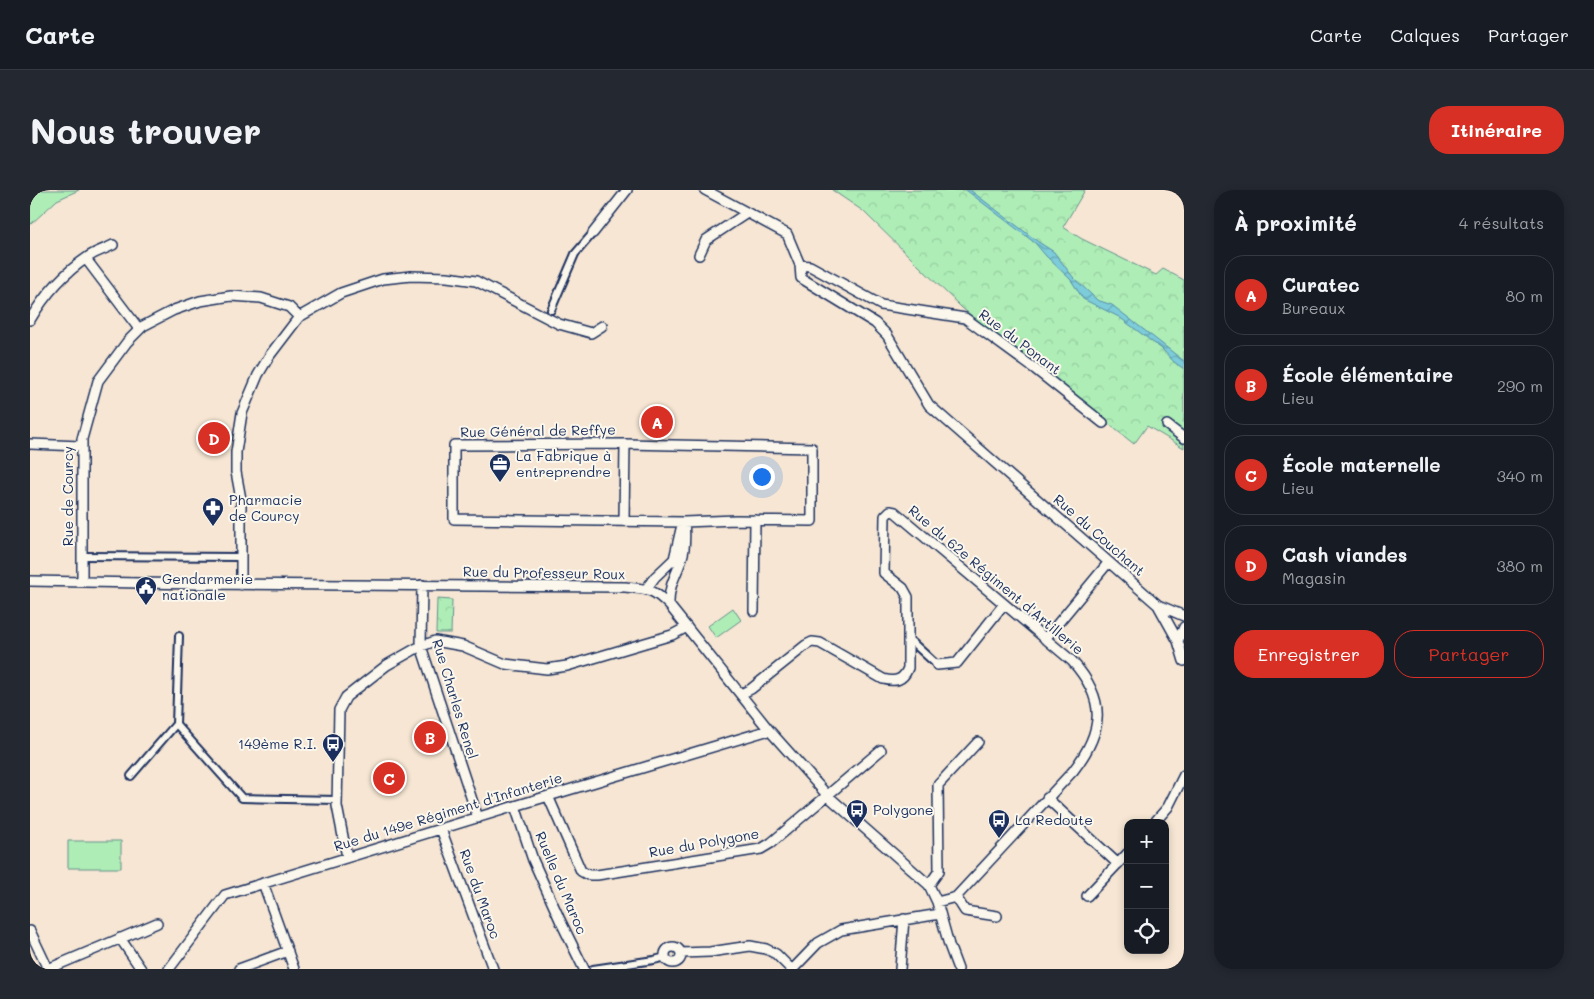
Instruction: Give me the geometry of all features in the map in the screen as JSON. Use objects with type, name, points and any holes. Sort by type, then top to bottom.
[{"type":"street","points":[[551,310],[575,254],[627,190]]},
{"type":"street","points":[[705,190],[787,234],[800,265]]},
{"type":"street","points":[[699,255],[706,240],[747,213]]},
{"type":"street","points":[[30,320],[60,280],[86,259],[112,245]]},
{"type":"street","points":[[86,259],[139,329]]},
{"type":"street","name":"Rue du Ponant","points":[[800,265],[810,266],[881,305],[965,318],[1035,369],[1103,423]]},
{"type":"street","name":"Rue du Couchant","points":[[800,265],[801,278],[875,324],[887,335],[929,404],[1158,605],[1184,616]]},
{"type":"street","points":[[241,585],[241,498],[236,472],[236,452],[242,413],[258,375],[270,355],[299,317],[341,293],[383,279],[411,276],[447,277],[476,281],[558,324],[591,333],[602,326]]},
{"type":"street","name":"Rue de Courcy","points":[[82,582],[81,446],[98,381],[127,342],[139,329],[174,310],[200,301],[231,296],[261,298],[289,307],[299,317]]},
{"type":"street","points":[[1167,425],[1184,438]]},
{"type":"street","points":[[30,444],[81,446]]},
{"type":"street","name":"Rue Général de Reffye","points":[[624,521],[625,444]]},
{"type":"street","name":"Rue Général de Reffye","points":[[625,444],[812,448],[812,521],[684,522],[454,519],[454,445],[625,444]]},
{"type":"street","name":"Rue du 62e Régiment d'Artillerie","points":[[908,640],[908,596],[903,588],[884,573],[885,516],[890,512],[895,512],[1072,661],[1085,676],[1095,695],[1097,715],[1092,740],[1085,756],[956,897]]},
{"type":"street","points":[[754,611],[755,520]]},
{"type":"street","points":[[646,589],[655,576],[674,559],[684,522]]},
{"type":"street","points":[[669,605],[670,585],[684,550],[684,522]]},
{"type":"street","points":[[82,556],[241,557]]},
{"type":"street","points":[[1045,639],[1108,563]]},
{"type":"street","name":"Rue du Professeur Roux","points":[[30,581],[241,585],[625,587],[646,589],[657,593],[687,627],[769,730],[828,796],[929,885],[937,902],[958,969]]},
{"type":"street","name":"Rue Charles Renel","points":[[422,585],[421,646],[478,818]]},
{"type":"street","points":[[908,640],[938,665],[957,663],[1004,604]]},
{"type":"street","points":[[1158,605],[1178,641],[1184,660]]},
{"type":"street","points":[[347,857],[337,806],[340,710],[346,697],[387,664],[421,646],[435,641],[464,646],[505,664],[547,669],[567,666],[664,637],[687,627]]},
{"type":"street","points":[[1178,641],[1184,627]]},
{"type":"street","points":[[131,776],[176,724],[179,636]]},
{"type":"street","points":[[741,694],[751,689],[812,642],[820,643],[883,679],[892,682],[900,680],[906,674],[908,668],[908,640]]},
{"type":"street","points":[[176,724],[242,798],[337,800]]},
{"type":"street","name":"Rue du 149e Régiment d'Infanterie","points":[[169,969],[225,895],[769,730]]},
{"type":"street","points":[[929,885],[938,871],[938,785],[978,742]]},
{"type":"street","name":"Rue du Polygone","points":[[548,796],[580,871],[588,876],[597,876],[761,849],[828,796],[881,750]]},
{"type":"street","points":[[1158,819],[1168,807],[1184,775]]},
{"type":"street","points":[[1047,798],[1118,864]]},
{"type":"street","name":"Ruelle du Maroc","points":[[515,806],[533,860],[584,969]]},
{"type":"street","name":"Rue du Maroc","points":[[441,829],[493,969]]},
{"type":"street","points":[[1087,896],[1124,857]]},
{"type":"street","points":[[263,883],[294,969]]},
{"type":"street","points":[[937,902],[956,897],[964,911],[998,916]]},
{"type":"street","points":[[593,969],[666,957],[668,949],[671,947],[675,947],[681,952],[710,952],[750,946],[771,951],[792,969],[818,943],[841,930],[940,914]]},
{"type":"street","points":[[900,969],[904,919]]},
{"type":"street","points":[[30,931],[48,969],[157,923]]},
{"type":"street","points":[[120,938],[142,969]]},
{"type":"street","points":[[239,969],[288,951]]},
{"type":"green space","points":[[30,190],[79,190],[57,200],[30,225]]},
{"type":"green space","points":[[832,190],[1085,190],[1063,227],[1082,239],[1156,275],[1163,269],[1184,280],[1184,448],[1147,426],[1134,444],[962,308],[863,211]]},
{"type":"green space","points":[[437,599],[452,600],[451,633],[436,633]]},
{"type":"green space","points":[[733,608],[741,620],[716,638],[708,626]]},
{"type":"green space","points":[[68,841],[121,841],[121,868],[68,868]]},
{"type":"water","points":[[966,190],[970,190],[1054,252],[1073,277],[1097,300],[1112,305],[1184,361],[1184,369],[1174,362],[1162,349],[1119,317],[1083,299],[1071,280],[1035,243]]},
{"type":"place","name":"Curatec","points":[[657,422]]},
{"type":"place","name":"Cash viandes","points":[[214,438]]},
{"type":"place","name":"La Fabrique à entreprendre","points":[[500,483]]},
{"type":"place","name":"Pharmacie de Courcy","points":[[213,527]]},
{"type":"place","name":"Gendarmerie nationale","points":[[146,606]]},
{"type":"place","name":"École élémentaire","points":[[430,737]]},
{"type":"place","name":"149ème R.I.","points":[[333,763]]},
{"type":"place","name":"École maternelle","points":[[389,778]]},
{"type":"place","name":"Polygone","points":[[857,829]]},
{"type":"place","name":"La Redoute","points":[[999,839]]}]
